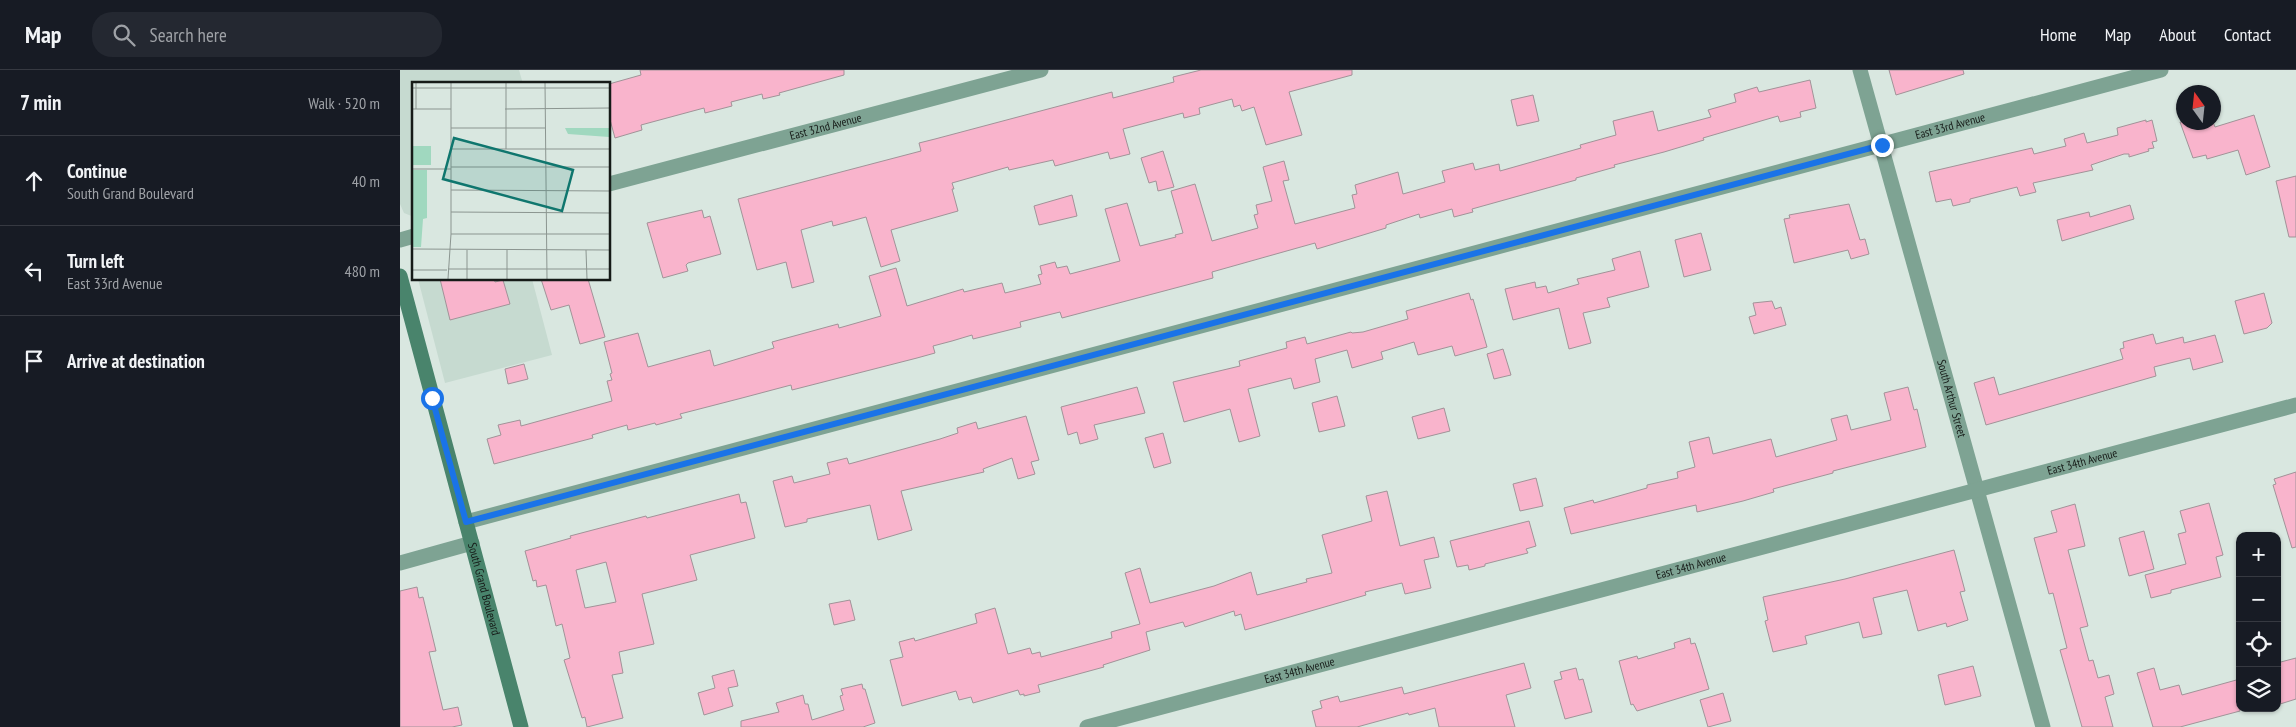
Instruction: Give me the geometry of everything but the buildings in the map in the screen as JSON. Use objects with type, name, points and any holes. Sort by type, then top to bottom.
[{"type":"main road","name":"South Grand Boulevard","points":[[400,276],[521,727]]},
{"type":"street","name":"East 32nd Avenue","points":[[610,184],[1041,70]]},
{"type":"street","name":"South Arthur Street","points":[[1860,70],[2043,727]]},
{"type":"street","name":"East 33rd Avenue","points":[[466,522],[2161,70]]},
{"type":"street","name":"East 34th Avenue","points":[[1087,727],[2296,405]]},
{"type":"street","points":[[400,563],[472,544]]},
{"type":"shaded area","points":[[400,70],[519,70],[522,82],[412,82],[412,216],[404,213],[400,204]]},
{"type":"shaded area","points":[[418,280],[532,280],[552,355],[445,383]]},
{"type":"route","points":[[432,398],[466,522],[1882,145]]}]
